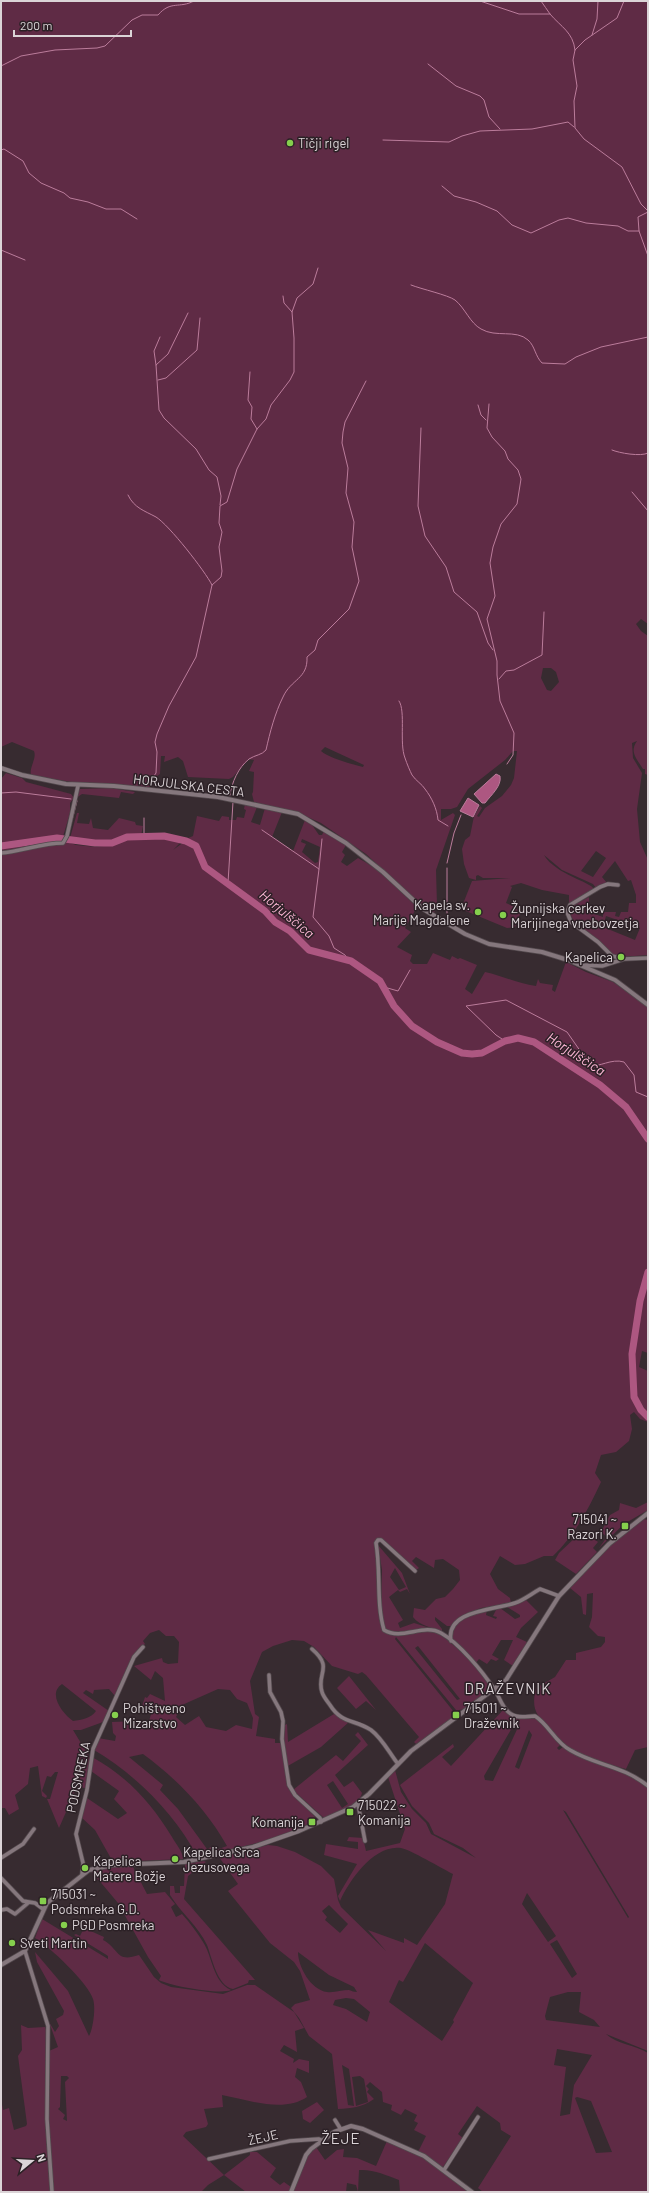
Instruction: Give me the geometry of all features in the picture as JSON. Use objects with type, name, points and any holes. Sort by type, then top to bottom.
[{"type":"street","name":"HORJULSKA CESTA","points":[[1,768],[27,776],[78,786],[114,786],[218,797],[298,814],[346,843],[383,872],[423,909],[465,934],[489,944],[542,952],[580,966],[615,980],[648,1005]]},
{"type":"street","points":[[1,854],[33,848],[47,843],[63,843],[78,786]]},
{"type":"street","points":[[618,885],[608,884],[600,887],[570,905],[567,912],[571,922],[598,942],[612,956],[624,959]]},
{"type":"street","points":[[580,966],[602,966],[624,959],[648,958]]},
{"type":"street","points":[[1,1965],[25,1951],[43,1909],[56,1894],[82,1875],[103,1866],[176,1862],[206,1858],[271,1842],[321,1822],[358,1804],[411,1751],[495,1690],[511,1674],[559,1596],[609,1544],[648,1513]]},
{"type":"street","points":[[415,1571],[381,1540],[378,1540],[376,1543],[380,1564],[381,1618],[384,1630],[395,1634],[414,1631],[434,1631],[441,1633],[470,1659],[495,1690],[503,1706],[512,1715],[522,1717],[535,1716],[545,1724],[556,1739],[571,1751],[626,1771],[648,1786]]},
{"type":"street","points":[[451,1641],[450,1632],[452,1627],[468,1615],[484,1609],[516,1603],[540,1589],[559,1596]]},
{"type":"street","name":"PODSMREKA","points":[[82,1875],[83,1863],[76,1834],[87,1790],[93,1749],[134,1657],[143,1647]]},
{"type":"street","points":[[312,1649],[322,1660],[324,1667],[322,1691],[334,1712],[344,1720],[352,1721],[371,1730],[398,1764]]},
{"type":"street","points":[[269,1675],[270,1692],[281,1712],[283,1721],[282,1739],[288,1785],[296,1795],[320,1818],[321,1822]]},
{"type":"street","points":[[358,1804],[365,1841]]},
{"type":"street","points":[[1,1858],[23,1844],[34,1829]]},
{"type":"street","points":[[1,1878],[16,1896],[28,1903],[35,1903],[43,1909]]},
{"type":"street","points":[[1,1910],[7,1909],[15,1914],[28,1903]]},
{"type":"street","points":[[25,1951],[48,2026],[47,2119],[52,2192]]},
{"type":"street","points":[[444,2170],[478,2117]]},
{"type":"street","points":[[335,2120],[340,2128]]},
{"type":"street","points":[[291,2192],[306,2155],[321,2140],[340,2128],[352,2126],[363,2129],[424,2156],[472,2192]]},
{"type":"street","name":"ŽEJE","points":[[209,2159],[295,2140],[319,2138],[321,2140]]},
{"type":"shaded area","points":[[1,1],[648,1],[648,624],[641,619],[636,624],[641,631],[648,636],[648,775],[645,774],[645,769],[643,769],[636,759],[634,749],[637,741],[632,743],[633,758],[642,773],[637,809],[640,842],[648,860],[648,955],[621,957],[613,955],[586,934],[574,921],[570,914],[570,907],[589,897],[589,912],[603,917],[603,914],[597,912],[616,912],[615,916],[619,917],[621,912],[628,912],[629,903],[636,903],[636,895],[631,880],[628,881],[615,861],[602,877],[607,883],[596,888],[593,884],[562,870],[544,855],[549,862],[556,867],[594,889],[569,905],[569,895],[542,890],[521,883],[510,886],[512,887],[506,903],[515,907],[520,914],[515,927],[507,928],[461,909],[472,881],[510,878],[483,878],[478,875],[476,876],[476,880],[469,878],[464,864],[462,849],[465,840],[470,836],[474,816],[480,806],[482,808],[477,816],[479,817],[485,808],[502,796],[511,785],[514,778],[517,751],[513,751],[505,760],[468,789],[457,807],[451,809],[441,809],[441,820],[453,813],[455,815],[436,870],[437,905],[434,913],[416,900],[366,854],[321,823],[301,814],[254,802],[252,794],[254,772],[249,771],[254,760],[248,759],[233,777],[229,779],[188,777],[183,761],[178,757],[164,762],[165,756],[161,756],[160,774],[154,778],[151,789],[109,784],[83,784],[31,775],[31,769],[35,757],[34,751],[12,742],[1,747]],"holes":[[[543,668],[551,668],[556,672],[559,682],[551,691],[547,690],[541,678]],[[325,747],[364,765],[363,767],[340,760],[321,751]],[[596,851],[606,858],[593,877],[581,871]],[[606,916],[640,928],[635,940],[603,927]]]},
{"type":"shaded area","points":[[6,773],[22,778],[26,782],[71,794],[74,798],[70,803],[70,813],[62,840],[76,845],[96,847],[112,845],[121,839],[146,840],[164,836],[182,841],[173,850],[184,842],[195,849],[205,871],[213,872],[196,846],[186,839],[193,836],[197,816],[219,821],[222,816],[229,817],[229,820],[236,820],[237,817],[244,818],[246,810],[244,809],[245,804],[257,807],[251,822],[260,825],[265,808],[282,812],[272,837],[293,851],[305,820],[310,822],[319,835],[322,835],[324,831],[346,845],[342,852],[345,855],[341,862],[347,866],[358,858],[382,874],[417,907],[405,928],[411,932],[397,947],[412,955],[410,961],[413,964],[427,964],[433,953],[450,960],[452,956],[458,959],[460,958],[477,965],[465,989],[472,994],[485,972],[523,984],[536,986],[538,979],[540,983],[553,985],[552,990],[555,992],[566,962],[586,972],[613,982],[648,1007],[648,1353],[642,1351],[639,1367],[648,1371],[648,1422],[640,1419],[634,1412],[630,1415],[632,1429],[629,1441],[616,1452],[601,1455],[595,1473],[601,1482],[586,1512],[574,1531],[553,1556],[544,1556],[525,1564],[515,1565],[500,1556],[490,1574],[498,1589],[510,1598],[511,1603],[481,1608],[470,1612],[487,1610],[486,1615],[496,1619],[497,1617],[493,1616],[497,1608],[500,1608],[515,1619],[520,1617],[520,1615],[507,1607],[526,1600],[538,1612],[521,1628],[516,1637],[527,1642],[513,1666],[504,1660],[513,1640],[501,1640],[492,1655],[499,1659],[496,1661],[491,1659],[487,1664],[479,1659],[475,1664],[452,1639],[453,1626],[447,1626],[435,1617],[435,1620],[442,1629],[442,1633],[419,1622],[413,1617],[414,1608],[425,1610],[436,1599],[445,1597],[453,1589],[460,1580],[459,1570],[443,1559],[435,1560],[434,1568],[416,1557],[412,1561],[419,1568],[416,1570],[377,1539],[375,1540],[379,1618],[383,1631],[395,1635],[434,1632],[440,1635],[448,1640],[475,1666],[491,1688],[465,1709],[459,1710],[449,1721],[416,1744],[414,1742],[419,1737],[362,1672],[358,1674],[332,1666],[314,1647],[304,1641],[292,1640],[273,1646],[262,1652],[250,1681],[255,1714],[259,1717],[256,1736],[275,1739],[275,1743],[282,1743],[287,1782],[291,1791],[316,1818],[292,1832],[242,1847],[197,1856],[188,1840],[166,1810],[153,1796],[124,1771],[94,1750],[98,1738],[115,1741],[116,1736],[113,1733],[112,1722],[137,1721],[154,1726],[153,1722],[149,1721],[152,1711],[142,1706],[145,1697],[147,1698],[150,1694],[165,1701],[163,1678],[155,1671],[151,1680],[134,1666],[162,1658],[163,1662],[168,1664],[178,1663],[179,1642],[174,1636],[166,1636],[159,1630],[150,1633],[143,1641],[145,1644],[134,1655],[115,1696],[109,1689],[94,1690],[93,1694],[86,1690],[83,1693],[109,1711],[103,1722],[81,1730],[73,1730],[90,1758],[86,1788],[77,1787],[59,1828],[47,1799],[50,1799],[58,1772],[55,1772],[51,1777],[47,1776],[42,1791],[47,1796],[46,1798],[42,1796],[38,1766],[30,1768],[28,1784],[15,1795],[19,1809],[9,1815],[5,1808],[1,1808],[1,779]],"holes":[[[302,839],[320,847],[318,862],[315,863],[302,852],[306,844],[301,842]],[[396,1637],[456,1710],[454,1712],[395,1639]],[[418,1646],[460,1699],[457,1700],[415,1648]],[[62,1684],[96,1711],[86,1718],[73,1721],[65,1714],[58,1704],[56,1698],[58,1688]],[[218,1689],[230,1690],[237,1699],[247,1703],[253,1718],[252,1729],[236,1725],[226,1731],[206,1727],[199,1716],[185,1725],[176,1717],[182,1705]],[[143,1754],[167,1773],[200,1807],[227,1846],[213,1851],[211,1847],[207,1849],[178,1809],[160,1790],[163,1785],[129,1757]]]},
{"type":"shaded area","points":[[496,774],[500,776],[498,787],[485,803],[482,803],[474,794]]},
{"type":"shaded area","points":[[111,788],[135,792],[133,794],[121,792],[119,798],[82,794],[76,798],[79,789]]},
{"type":"shaded area","points":[[468,798],[479,805],[473,817],[460,811]]},
{"type":"shaded area","points":[[77,813],[79,813],[77,823],[89,824],[91,818],[93,828],[108,830],[119,818],[135,822],[136,825],[143,826],[141,836],[119,837],[114,840],[103,842],[70,838]]},
{"type":"shaded area","points":[[648,1502],[648,1510],[624,1524],[599,1548],[607,1537],[601,1532],[610,1515],[619,1510],[620,1503],[636,1508]]},
{"type":"shaded area","points":[[643,1519],[648,1520],[648,1747],[635,1750],[626,1769],[593,1759],[575,1751],[549,1729],[538,1715],[534,1706],[534,1701],[536,1688],[555,1677],[566,1660],[576,1660],[576,1653],[601,1647],[605,1642],[605,1637],[598,1636],[589,1627],[592,1617],[593,1593],[587,1594],[586,1615],[583,1614],[581,1597],[570,1588],[612,1543]]},
{"type":"shaded area","points":[[577,1536],[591,1536],[598,1542],[593,1548],[597,1552],[576,1574],[555,1560],[559,1553]]},
{"type":"shaded area","points":[[378,1545],[402,1573],[410,1594],[407,1589],[400,1592],[398,1590],[389,1597],[403,1620],[398,1623],[400,1628],[414,1623],[433,1629],[394,1633],[385,1629],[381,1610],[382,1570]],"holes":[[[395,1568],[406,1587],[399,1590],[390,1577]]]},
{"type":"shaded area","points":[[349,1676],[376,1710],[366,1701],[356,1709],[337,1688]]},
{"type":"shaded area","points":[[504,1709],[510,1715],[538,1719],[560,1745],[557,1748],[559,1750],[563,1747],[573,1753],[617,1770],[648,1788],[648,2051],[606,2034],[615,2040],[648,2053],[648,2192],[483,2192],[478,2188],[511,2136],[501,2130],[500,2123],[477,2106],[458,2134],[463,2138],[443,2167],[418,2152],[426,2136],[414,2130],[418,2123],[414,2121],[417,2115],[405,2109],[401,2115],[391,2110],[392,2105],[383,2102],[382,2092],[370,2082],[366,2086],[369,2089],[367,2092],[374,2099],[361,2106],[338,2109],[332,2054],[309,2036],[299,2018],[291,2008],[295,2004],[310,2000],[300,1971],[294,1962],[270,1943],[228,1891],[238,1884],[219,1857],[268,1845],[277,1846],[295,1852],[321,1866],[334,1879],[338,1900],[341,1907],[386,1951],[368,1930],[404,1943],[404,1938],[417,1945],[445,1904],[453,1874],[405,1849],[391,1848],[372,1858],[356,1874],[340,1901],[338,1896],[357,1864],[324,1855],[326,1844],[358,1849],[358,1842],[347,1841],[349,1837],[363,1838],[366,1851],[400,1843],[405,1829],[388,1777],[395,1770],[401,1792],[412,1809],[426,1823],[431,1834],[476,1858],[463,1848],[434,1834],[429,1823],[412,1806],[400,1785],[453,1744],[454,1747],[442,1757],[451,1766]],"holes":[[[516,1721],[520,1723],[493,1781],[485,1780],[484,1776]],[[529,1730],[532,1735],[519,1769],[515,1767]],[[563,1810],[566,1812],[629,1917],[628,1918]],[[527,1893],[556,1936],[548,1942],[522,1904]],[[329,1905],[348,1924],[340,1933],[325,1920],[327,1917],[322,1911]],[[557,1940],[577,1974],[572,1978],[550,1944]],[[425,1943],[473,1983],[453,2020],[454,2022],[442,2041],[389,2002],[399,1980],[403,1982]],[[298,1952],[329,1975],[354,1987],[357,1992],[349,1990],[327,1992],[321,1990],[306,1977]],[[568,1992],[581,1992],[579,2012],[594,2020],[600,2027],[546,2020],[545,2016],[550,1997]],[[346,1998],[354,1999],[370,2012],[367,2022],[346,2009],[333,2005],[335,2000]],[[557,2049],[592,2055],[574,2085],[570,2114],[560,2116],[566,2067],[554,2065]],[[342,2065],[349,2069],[354,2106],[348,2105]],[[360,2076],[364,2079],[368,2102],[356,2106],[352,2077]],[[577,2097],[591,2101],[612,2152],[596,2153],[575,2098]]]},
{"type":"shaded area","points":[[334,1714],[349,1722],[321,1747],[286,1767],[283,1726],[287,1724],[288,1742]]},
{"type":"shaded area","points":[[358,1732],[368,1745],[335,1775],[344,1787],[353,1781],[362,1793],[360,1798],[352,1806],[324,1818],[293,1790],[336,1755],[343,1761],[361,1741],[355,1735]],"holes":[[[333,1781],[348,1804],[342,1808],[327,1785]]]},
{"type":"shaded area","points":[[92,1757],[127,1782],[147,1802],[177,1845],[183,1859],[113,1862],[95,1830],[81,1817],[87,1798],[118,1819],[127,1813],[114,1799],[119,1791],[91,1771]]},
{"type":"shaded area","points":[[206,1862],[188,1876],[184,1899],[255,1980],[249,1980],[248,1983],[233,1989],[227,1987],[223,1983],[213,1964],[204,1938],[170,1895],[170,1886],[174,1886],[175,1893],[180,1893],[180,1886],[184,1886],[185,1864]]},
{"type":"shaded area","points":[[113,1867],[133,1867],[147,1894],[165,1892],[175,1904],[171,1907],[176,1917],[182,1914],[201,1938],[216,1975],[225,1986],[231,1990],[206,1991],[173,1985],[159,1980],[161,1976],[148,1957],[118,1903],[92,1872]]},
{"type":"shaded area","points":[[42,1919],[108,1959],[108,1956],[74,1935],[76,1934],[80,1936],[84,1928],[104,1937],[103,1940],[122,1956],[131,1957],[139,1955],[154,1977],[161,1983],[171,1987],[223,1994],[247,1985],[255,1985],[294,2012],[304,2028],[295,2031],[297,2052],[284,2045],[280,2051],[294,2059],[293,2063],[299,2059],[309,2061],[309,2073],[297,2068],[295,2077],[301,2082],[307,2097],[298,2102],[277,2105],[222,2095],[223,2107],[204,2109],[208,2124],[206,2127],[186,2132],[183,2136],[224,2175],[208,2185],[201,2192],[53,2192],[48,2119],[49,2051],[58,2047],[49,2022],[55,2032],[59,2026],[56,2019],[63,2015],[64,2011],[37,1962],[35,1952],[68,1991],[89,2036],[93,2024],[94,2003],[90,1992],[77,1975],[35,1938]],"holes":[[[61,2076],[67,2076],[69,2078],[65,2082],[67,2121],[63,2119],[65,2115],[58,2109],[60,2107]]]},
{"type":"shaded area","points":[[21,2025],[28,2028],[45,2027],[47,2033],[45,2119],[50,2192],[1,2192],[1,2099],[3,2110],[9,2108],[14,2130],[26,2126],[27,2124],[18,2056],[22,2050]]},
{"type":"shaded area","points":[[317,2102],[324,2110],[310,2123],[303,2119],[302,2111]]},
{"type":"shaded area","points":[[387,2141],[424,2157],[470,2192],[400,2192],[399,2180],[369,2170],[359,2170],[358,2192],[356,2185],[347,2183],[346,2192],[293,2192],[308,2156],[316,2147],[325,2160],[337,2150],[344,2149],[343,2157],[357,2158],[376,2166]]},
{"type":"shaded area","points":[[250,2152],[257,2152],[276,2168],[270,2177],[280,2185],[284,2182],[291,2187],[290,2192],[246,2192],[224,2175],[250,2155]]},
{"type":"waterway","points":[[1,66],[21,56],[55,50],[97,48],[105,46],[132,20],[142,15],[158,15],[163,10],[171,6],[194,1]]},
{"type":"waterway","points":[[480,1],[519,14],[550,14]]},
{"type":"waterway","points":[[541,1],[550,14],[569,34],[575,50]]},
{"type":"waterway","points":[[592,35],[597,19],[598,1]]},
{"type":"waterway","points":[[624,1],[617,18],[585,40],[575,50],[573,60],[577,86],[574,101],[575,128],[584,139],[622,167],[641,204],[648,211]]},
{"type":"waterway","points":[[428,64],[456,86],[480,96],[484,100],[489,117],[500,129]]},
{"type":"waterway","points":[[383,140],[449,142],[462,136],[480,131],[532,129],[568,122],[574,127]]},
{"type":"waterway","points":[[1,150],[4,149],[23,161],[29,173],[41,183],[64,193],[70,198],[88,202],[106,209],[121,209],[137,219]]},
{"type":"waterway","points":[[442,186],[454,196],[476,202],[497,211],[512,225],[531,233],[559,220],[568,218],[586,223],[618,226],[628,231],[639,231]]},
{"type":"waterway","points":[[648,212],[638,217],[639,231],[648,256]]},
{"type":"waterway","points":[[1,250],[25,260]]},
{"type":"waterway","points":[[147,786],[156,773],[157,752],[155,742],[157,734],[169,706],[196,657],[212,585],[221,577],[222,571],[219,547],[222,532],[219,523],[220,506],[227,502],[237,469],[257,429],[266,419],[271,405],[290,380],[294,372],[292,312],[297,298],[313,284],[318,268]]},
{"type":"waterway","points":[[411,285],[447,296],[455,300],[474,323],[487,332],[512,334],[523,337],[530,342],[542,363],[565,364],[576,357],[601,347],[648,337]]},
{"type":"waterway","points":[[283,296],[284,303],[292,312]]},
{"type":"waterway","points":[[188,313],[168,354],[156,365],[159,410],[164,418],[196,449],[209,470],[217,477],[221,496],[220,505]]},
{"type":"waterway","points":[[158,380],[166,378],[197,350],[200,318]]},
{"type":"waterway","points":[[156,365],[154,351],[160,337]]},
{"type":"waterway","points":[[250,372],[248,400],[252,407],[251,419],[257,429]]},
{"type":"waterway","points":[[230,795],[234,780],[245,763],[249,759],[266,750],[273,723],[286,691],[302,675],[307,664],[307,657],[315,650],[318,640],[349,609],[359,581],[352,547],[354,522],[346,493],[348,468],[342,443],[345,422],[366,381]]},
{"type":"waterway","points":[[489,404],[487,428],[492,437],[505,451],[508,459],[518,470],[521,479],[517,504],[501,524],[493,547],[490,563],[495,596],[487,619],[497,661],[500,701],[514,733],[513,755],[507,764]]},
{"type":"waterway","points":[[478,405],[481,415],[486,420]]},
{"type":"waterway","points":[[421,428],[418,506],[425,536],[446,567],[454,592],[477,612],[488,643],[493,650]]},
{"type":"waterway","points":[[612,450],[635,455],[648,453]]},
{"type":"waterway","points":[[632,492],[648,511]]},
{"type":"waterway","points":[[128,495],[133,503],[156,517],[178,538],[195,559],[212,585]]},
{"type":"waterway","points":[[499,679],[506,671],[514,670],[542,655],[544,612]]},
{"type":"waterway","points":[[399,701],[402,712],[403,752],[405,758],[412,775],[424,787],[430,796],[438,820],[448,826]]},
{"type":"waterway","points":[[1,793],[16,792],[71,799]]},
{"type":"waterway","points":[[67,840],[77,801]]},
{"type":"waterway","points":[[228,883],[233,802]]},
{"type":"waterway","points":[[447,863],[454,833],[461,815]]},
{"type":"waterway","points":[[144,818],[144,838]]},
{"type":"waterway","points":[[262,830],[319,869],[313,917],[329,936],[334,948],[345,955],[349,961]]},
{"type":"waterway","name":"Horjulščica","points":[[1,846],[57,838],[95,843],[112,843],[127,837],[164,836],[186,841],[196,846],[205,867],[265,911],[275,922],[290,931],[309,950],[351,961],[380,981],[394,1006],[412,1026],[437,1042],[462,1053],[482,1053],[505,1041],[518,1038],[534,1042],[600,1085],[626,1107],[648,1139]]},
{"type":"waterway","points":[[319,869],[322,839]]},
{"type":"waterway","points":[[447,868],[447,913]]},
{"type":"waterway","points":[[384,987],[398,991],[410,970]]},
{"type":"waterway","points":[[505,1041],[496,1035],[466,1006],[506,1000],[567,1032],[590,1065],[594,1066],[614,1061],[624,1062],[634,1075],[636,1092],[648,1097]]},
{"type":"waterway","name":"Horjulščica","points":[[648,1272],[640,1301],[632,1354],[634,1397],[641,1410],[648,1417]]},
{"type":"place","name":"Tičji rigel","points":[[290,143]]},
{"type":"place","name":"Kapela sv. Marije Magdalene","points":[[478,912]]},
{"type":"place","name":"Župnijska cerkev Marijinega vnebovzetja","points":[[503,915]]},
{"type":"place","name":"Kapelica","points":[[621,957]]},
{"type":"place","name":"715041 ~ Razori K.","points":[[625,1526]]},
{"type":"place","name":"Pohištveno Mizarstvo","points":[[115,1715]]},
{"type":"place","name":"715011 ~ Draževnik","points":[[456,1715]]},
{"type":"place","name":"715022 ~ Komanija","points":[[350,1812]]},
{"type":"place","name":"Komanija","points":[[312,1822]]},
{"type":"place","name":"Kapelica Srca Jezusovega","points":[[175,1859]]},
{"type":"place","name":"Kapelica Matere Božje","points":[[85,1868]]},
{"type":"place","name":"715031 ~ Podsmreka G.D.","points":[[43,1901]]},
{"type":"place","name":"PGD Posmreka","points":[[64,1925]]},
{"type":"place","name":"Sveti Martin","points":[[12,1943]]},
{"type":"district","name":"DRAŽEVNIK","points":[[508,1689]]},
{"type":"district","name":"ŽEJE","points":[[341,2139]]}]
